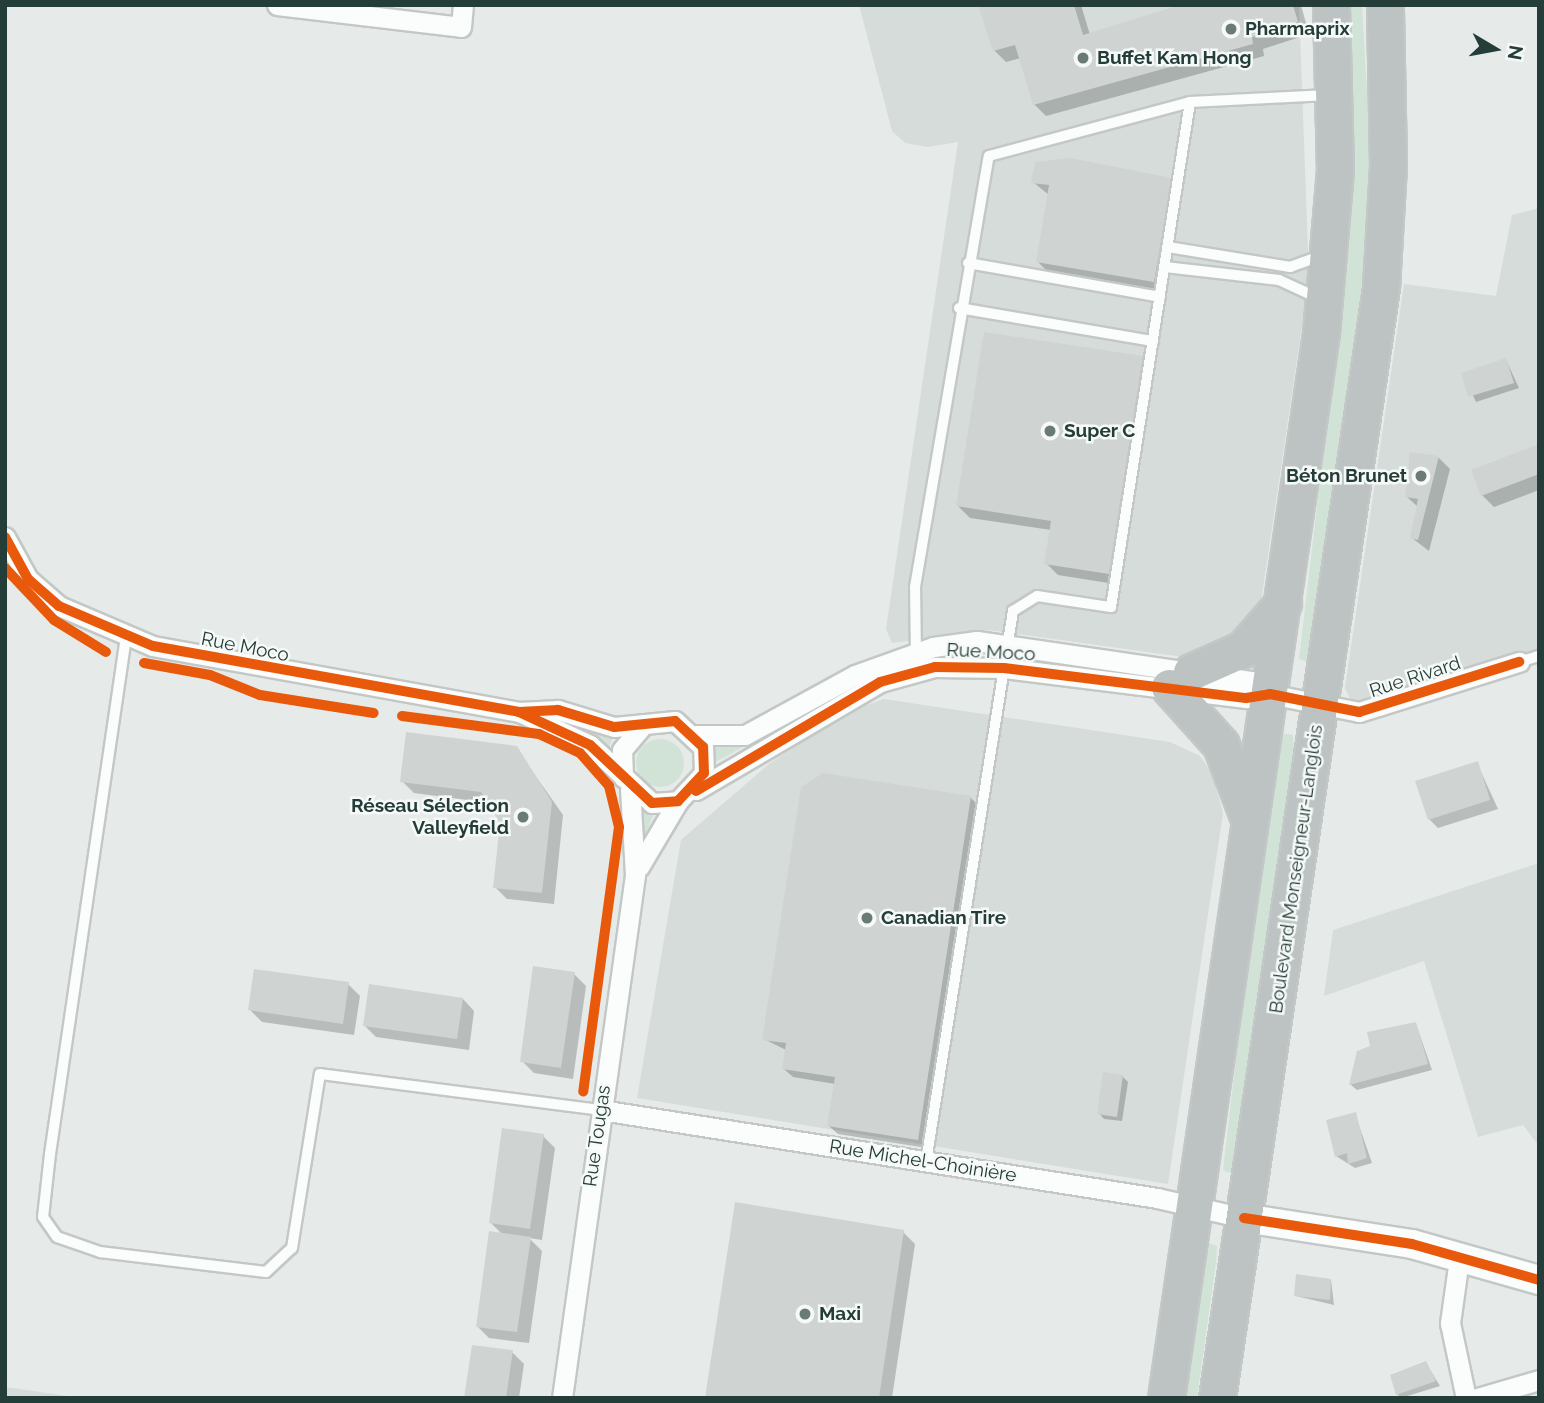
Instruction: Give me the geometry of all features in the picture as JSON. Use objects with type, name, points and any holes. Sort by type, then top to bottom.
[{"type":"highway","points":[[1166,1398],[1325,305],[1330,251],[1336,95],[1331,5]]},
{"type":"highway","name":"Boulevard Monseigneur-Langlois","points":[[1217,1398],[1381,287],[1388,164],[1385,5]]},
{"type":"highway","points":[[1251,822],[1221,745],[1180,680],[1243,649],[1283,603]]},
{"type":"street","points":[[276,5],[461,27],[463,5]]},
{"type":"street","name":"Rue Moco","points":[[5,537],[28,579],[59,606],[126,637],[271,671],[519,712],[558,710],[614,727],[649,721],[675,721],[696,735],[745,734],[855,675],[918,662],[1180,680],[1251,681],[1270,694]]},
{"type":"street","name":"Rue Moco","points":[[519,712],[590,745],[626,783],[652,803],[684,798],[880,682],[953,643],[1008,644],[1180,680],[1246,698],[1270,694],[1320,703]]},
{"type":"street","name":"Rue Rivard","points":[[1320,703],[1366,710],[1519,662]]},
{"type":"street","points":[[626,783],[628,738],[649,721]]},
{"type":"street","points":[[684,798],[704,773],[696,735]]},
{"type":"street","name":"Rue Tougas","points":[[562,1398],[635,874],[626,783]]},
{"type":"street","name":"Rue Tougas","points":[[635,874],[664,816],[684,798]]},
{"type":"street","name":"Rue Michel-Choinière","points":[[601,1110],[1194,1204],[1244,1218]]},
{"type":"street","points":[[1244,1218],[1412,1244],[1539,1280]]},
{"type":"street","points":[[1459,1259],[1450,1324],[1466,1398]]},
{"type":"street","points":[[1477,1398],[1539,1380]]},
{"type":"lane","points":[[918,662],[915,587],[960,308],[989,156],[1191,102],[1336,95]]},
{"type":"lane","points":[[926,1162],[1013,611],[1028,599],[1111,607],[1191,102]]},
{"type":"lane","points":[[1168,247],[1290,267],[1330,251]]},
{"type":"lane","points":[[968,263],[1160,297]]},
{"type":"lane","points":[[1165,267],[1295,283],[1325,305]]},
{"type":"lane","points":[[960,308],[1153,341]]},
{"type":"lane","points":[[126,637],[47,1179],[43,1217],[57,1237],[100,1251],[266,1272],[292,1248],[320,1074],[601,1110]]},
{"type":"lane","points":[[1519,662],[1539,656]]},
{"type":"shaded area","points":[[859,5],[1299,5],[1309,279],[1257,629],[1183,657],[989,630],[892,643],[886,629],[958,142],[927,147],[905,143],[892,131]]},
{"type":"shaded area","name":"Béton Brunet","points":[[1539,208],[1539,661],[1352,703],[1345,688],[1404,284],[1496,296],[1512,215]]},
{"type":"shaded area","points":[[884,699],[1170,742],[1200,756],[1212,773],[1223,813],[1168,1184],[637,1098],[681,840],[770,763],[850,711]]},
{"type":"shaded area","points":[[1539,863],[1539,1146],[1523,1125],[1478,1137],[1424,961],[1324,996],[1333,930]]},
{"type":"shaded area","points":[[5,1387],[82,1398],[5,1398]]},
{"type":"green space","points":[[1343,5],[1362,5],[1371,160],[1360,334],[1315,652],[1307,662],[1299,659],[1338,327]]},
{"type":"green space","points":[[542,715],[614,735],[608,750]]},
{"type":"green space","points":[[767,733],[727,756],[713,763],[713,744]]},
{"type":"green space","points":[[1282,733],[1293,735],[1294,749],[1252,1072],[1235,1169],[1229,1173],[1223,1170],[1255,895]]},
{"type":"green space","points":[[660,739],[677,746],[684,763],[677,780],[660,787],[643,780],[636,763],[643,746]]},
{"type":"green space","points":[[641,810],[654,813],[640,849]]},
{"type":"green space","points":[[1209,1243],[1217,1246],[1216,1263],[1197,1398],[1180,1398],[1201,1257]]},
{"type":"building","points":[[978,5],[1074,5],[1083,35],[1180,5],[1293,5],[1298,22],[1252,37],[1253,44],[1033,105],[1015,45],[993,51]]},
{"type":"building","points":[[1070,158],[1172,178],[1154,282],[1036,262],[1049,185],[1031,183],[1035,162]]},
{"type":"building","name":"Super C","points":[[984,332],[1143,356],[1109,574],[1044,564],[1051,521],[956,506]]},
{"type":"building","points":[[1506,358],[1514,383],[1468,397],[1461,373]]},
{"type":"building","points":[[1539,444],[1539,474],[1481,496],[1471,470]]},
{"type":"building","name":"Béton Brunet","points":[[1410,452],[1439,456],[1418,540],[1410,538],[1418,499],[1405,497]]},
{"type":"building","name":"Réseau Sélection Valleyfield","points":[[406,732],[517,746],[552,802],[542,893],[493,888],[500,823],[481,792],[400,782]]},
{"type":"building","points":[[1478,761],[1490,800],[1428,820],[1415,781]]},
{"type":"building","name":"Canadian Tire","points":[[823,773],[971,796],[918,1140],[827,1126],[835,1077],[782,1069],[786,1043],[762,1040],[801,787]]},
{"type":"building","points":[[533,966],[575,972],[561,1068],[520,1062]]},
{"type":"building","points":[[254,969],[349,982],[343,1024],[248,1010]]},
{"type":"building","points":[[369,984],[463,998],[457,1039],[363,1026]]},
{"type":"building","points":[[1416,1022],[1428,1064],[1349,1085],[1357,1051],[1370,1046],[1367,1032]]},
{"type":"building","points":[[1103,1072],[1123,1075],[1117,1117],[1097,1114]]},
{"type":"building","points":[[1356,1112],[1367,1158],[1348,1164],[1347,1153],[1335,1157],[1326,1120]]},
{"type":"building","points":[[502,1128],[544,1134],[530,1229],[489,1223]]},
{"type":"building","name":"Maxi","points":[[735,1202],[904,1230],[879,1398],[705,1398]]},
{"type":"building","points":[[489,1231],[531,1237],[517,1332],[476,1327]]},
{"type":"building","points":[[1296,1274],[1331,1279],[1330,1300],[1294,1296]]},
{"type":"building","points":[[472,1345],[513,1350],[506,1398],[464,1398]]},
{"type":"building","points":[[1426,1361],[1436,1381],[1396,1395],[1390,1375]]},
{"type":"cycle path","points":[[5,537],[28,579],[59,606],[153,646],[519,712],[590,745],[652,803],[678,801],[704,773],[703,747],[675,721],[614,727],[558,710],[519,712]]},
{"type":"cycle path","points":[[5,568],[54,620],[106,652]]},
{"type":"cycle path","points":[[696,791],[880,682],[935,667],[1004,668],[1246,698],[1270,694],[1359,712],[1519,662]]},
{"type":"cycle path","points":[[144,663],[210,675],[260,695],[374,713]]},
{"type":"cycle path","points":[[402,716],[539,734],[580,753],[609,786],[619,827],[583,1092]]},
{"type":"cycle path","points":[[1244,1218],[1412,1244],[1539,1280]]},
{"type":"place","name":"Pharmaprix","points":[[1231,29]]},
{"type":"place","name":"Buffet Kam Hong","points":[[1083,58]]},
{"type":"place","name":"Super C","points":[[1050,431]]},
{"type":"place","name":"Béton Brunet","points":[[1421,476]]},
{"type":"place","name":"Réseau Sélection Valleyfield","points":[[523,817]]},
{"type":"place","name":"Canadian Tire","points":[[867,918]]},
{"type":"place","name":"Maxi","points":[[805,1314]]}]
